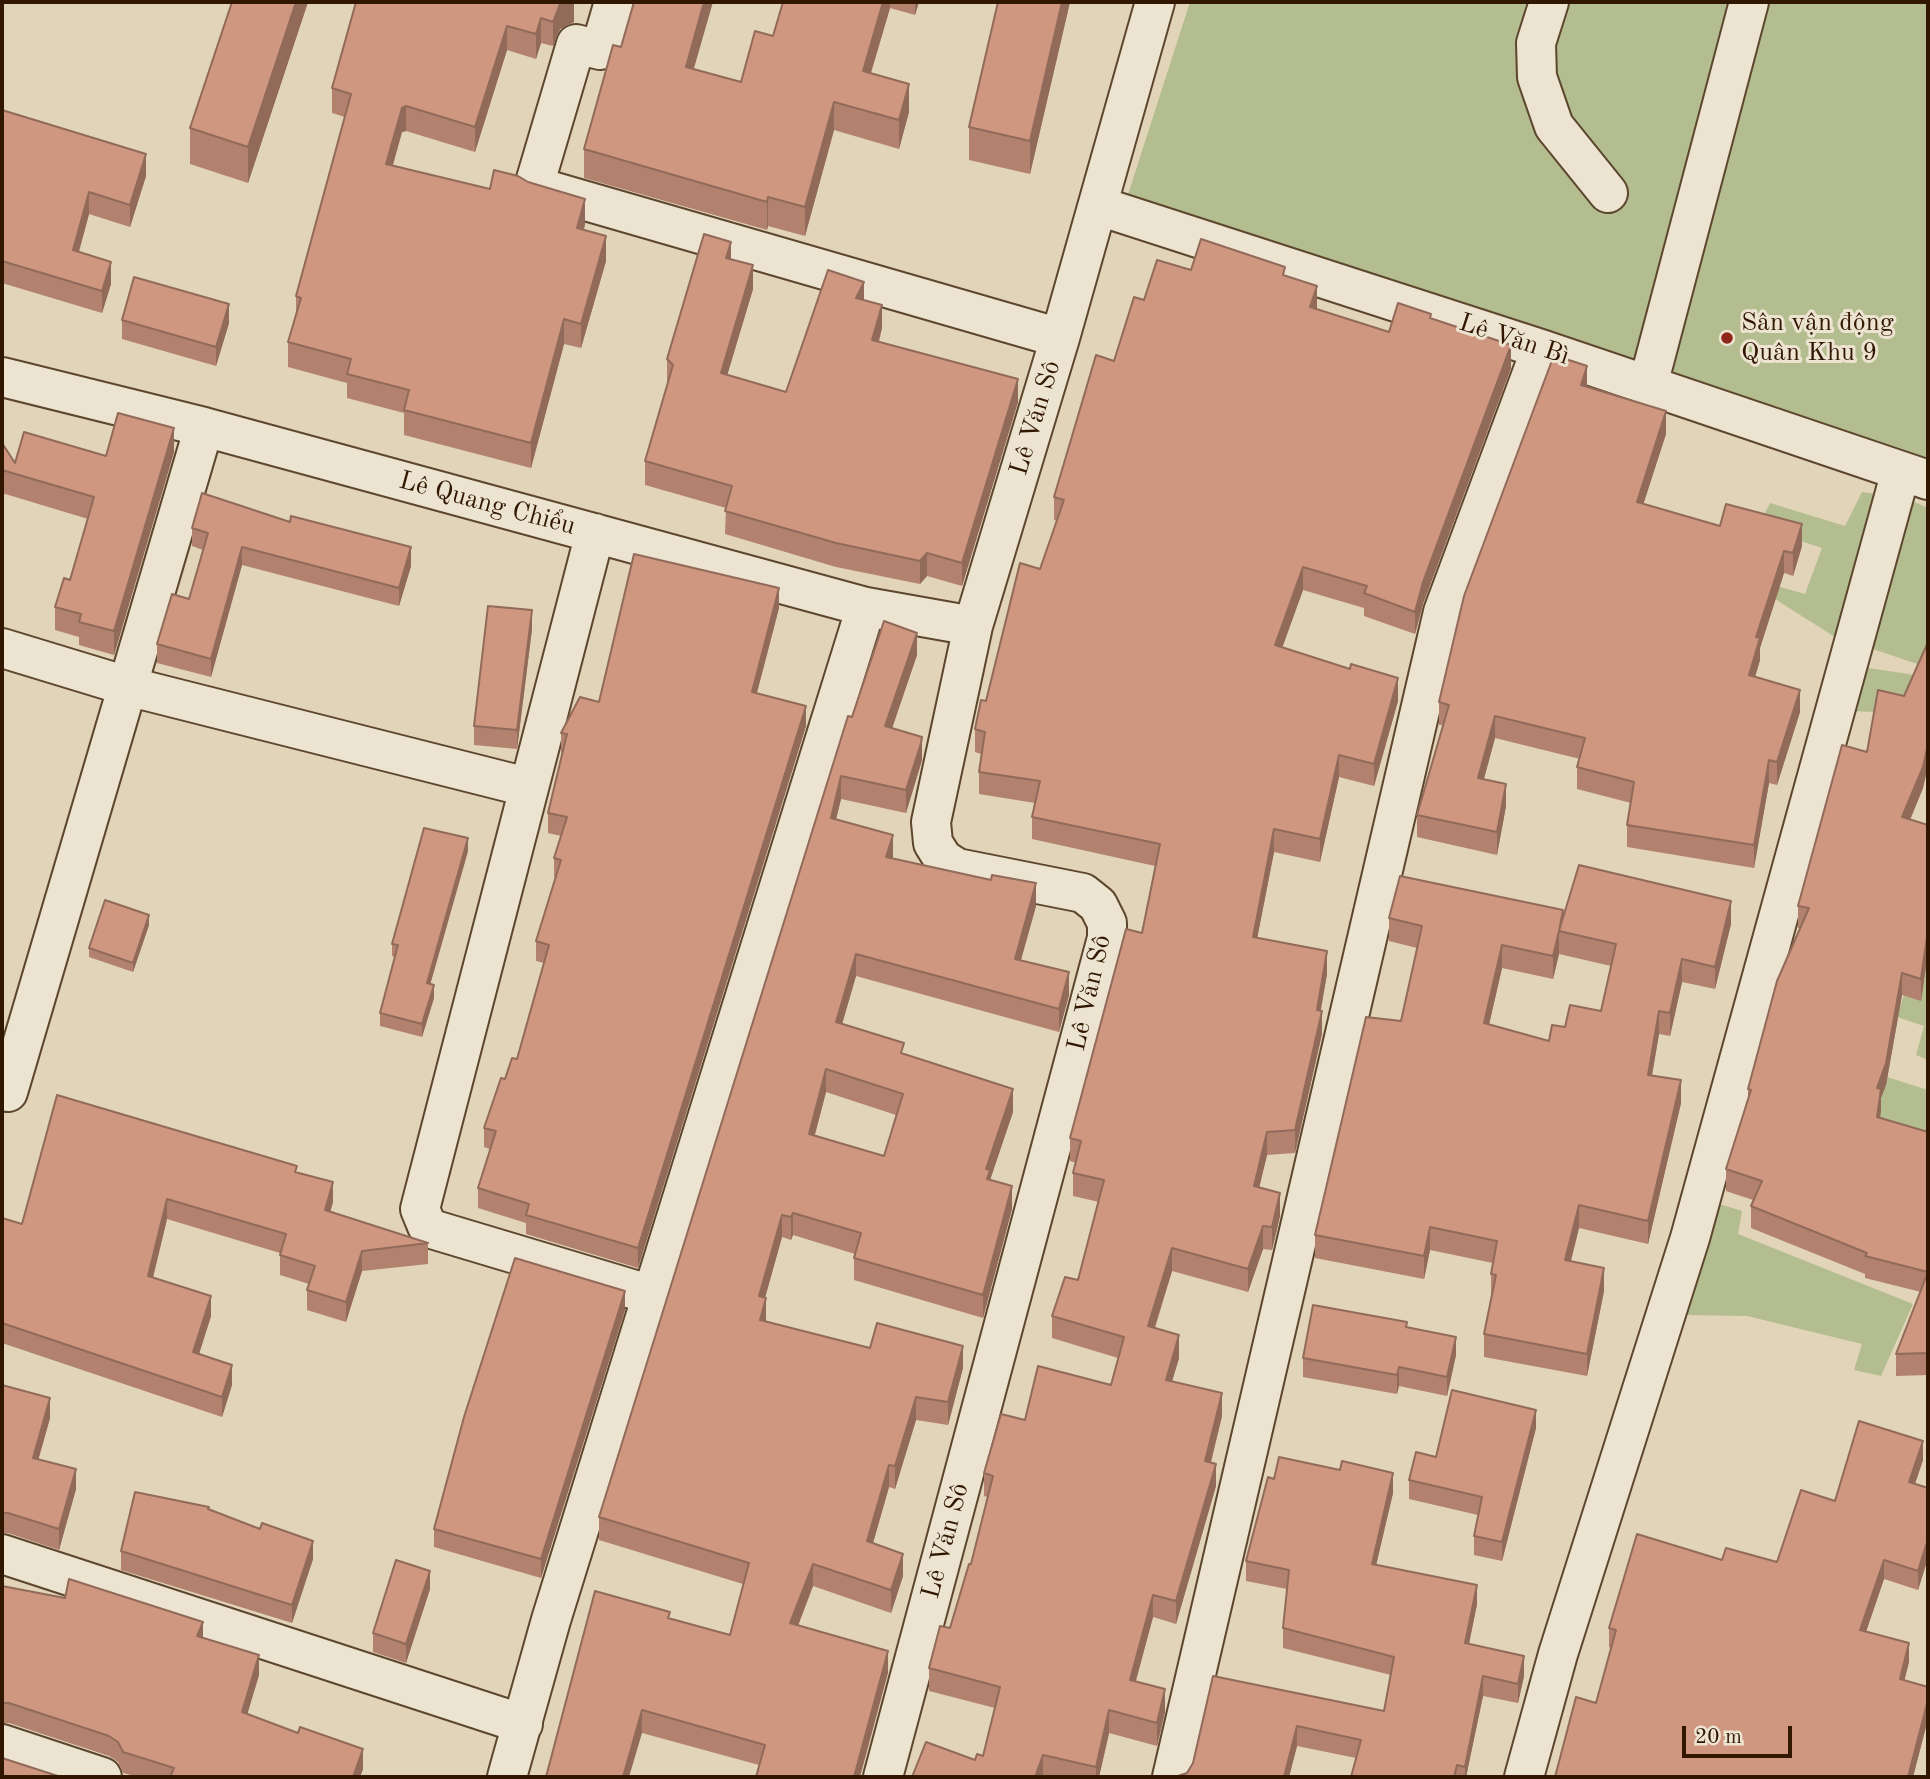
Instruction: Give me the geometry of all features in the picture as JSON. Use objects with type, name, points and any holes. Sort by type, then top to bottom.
[{"type":"street","points":[[614,2],[600,50],[576,44],[534,186],[1060,338]]},
{"type":"street","name":"Lê Văn Sô","points":[[883,1777],[1107,938],[1107,923],[1098,905],[1083,893],[957,868],[943,859],[933,843],[931,822],[973,626],[1099,206],[1155,2]]},
{"type":"street","points":[[1549,2],[1536,43],[1537,77],[1554,126],[1608,193]]},
{"type":"street","points":[[1647,385],[1748,2]]},
{"type":"street","name":"Lê Văn Bì","points":[[1099,206],[1541,349],[1915,475]]},
{"type":"street","points":[[1172,1777],[1443,612],[1541,349]]},
{"type":"street","name":"Lê Quang Chiểu","points":[[2,377],[204,427],[866,607],[973,626]]},
{"type":"street","points":[[8,1092],[204,427]]},
{"type":"street","points":[[1524,1777],[1558,1654],[1690,1238],[1915,475]]},
{"type":"street","points":[[595,533],[527,787],[420,1209],[422,1219],[435,1230],[652,1295]]},
{"type":"street","points":[[507,1777],[551,1620],[866,607]]},
{"type":"street","points":[[2,648],[127,686],[527,787]]},
{"type":"street","points":[[2,1554],[523,1724]]},
{"type":"street","points":[[2,1744],[102,1777]]},
{"type":"green space","name":"Sân vận động Quân Khu 9","points":[[1190,2],[1928,2],[1928,466],[1123,210]]},
{"type":"green space","points":[[1862,492],[1883,495],[1846,644],[1737,575],[1805,594],[1822,548],[1758,527],[1770,503],[1845,526]]},
{"type":"green space","points":[[1912,501],[1928,508],[1926,667],[1873,649]]},
{"type":"green space","points":[[1861,667],[1922,676],[1906,718],[1878,712],[1848,711]]},
{"type":"green space","points":[[1912,969],[1928,969],[1928,1060],[1916,1055],[1924,1026],[1897,1017]]},
{"type":"green space","points":[[1887,1077],[1928,1090],[1928,1127],[1911,1163],[1863,1150]]},
{"type":"green space","points":[[1713,1202],[1742,1211],[1738,1234],[1913,1304],[1881,1376],[1854,1370],[1862,1344],[1747,1316],[1682,1315]]},
{"type":"building","points":[[232,2],[296,2],[248,147],[190,128]]},
{"type":"building","points":[[356,2],[565,2],[560,4],[553,22],[541,18],[536,34],[507,26],[475,127],[406,106],[402,108],[386,164],[490,189],[494,170],[518,176],[528,182],[585,199],[577,228],[606,236],[581,324],[564,319],[531,443],[404,410],[409,390],[347,374],[351,359],[288,342],[301,298],[296,296],[351,94],[332,88]]},
{"type":"building","points":[[634,2],[704,2],[686,67],[741,82],[755,31],[773,36],[783,2],[883,2],[863,71],[909,84],[899,120],[834,102],[805,207],[768,197],[767,202],[584,149],[613,45],[621,47]]},
{"type":"building","points":[[998,2],[1062,2],[1030,141],[969,127]]},
{"type":"building","points":[[2,110],[146,154],[130,205],[89,192],[73,250],[111,262],[102,291],[2,261]]},
{"type":"building","points":[[704,234],[731,242],[726,258],[753,265],[721,373],[786,392],[828,270],[864,282],[856,298],[882,305],[872,340],[1018,379],[962,563],[927,553],[920,561],[836,543],[725,511],[732,486],[645,461],[673,365],[667,359]]},
{"type":"building","points":[[1201,239],[1285,267],[1283,275],[1317,286],[1310,307],[1389,332],[1398,303],[1431,314],[1430,318],[1511,345],[1423,582],[1415,612],[1364,593],[1367,586],[1303,567],[1275,645],[1350,669],[1351,664],[1398,678],[1374,764],[1339,755],[1320,839],[1274,829],[1253,937],[1327,951],[1317,1010],[1322,1011],[1295,1130],[1267,1132],[1254,1186],[1280,1193],[1272,1227],[1263,1226],[1248,1269],[1172,1248],[1148,1326],[1179,1335],[1166,1380],[1222,1393],[1205,1461],[1216,1464],[1176,1601],[1153,1595],[1130,1680],[1165,1689],[1157,1723],[1109,1710],[1096,1767],[1043,1755],[1035,1777],[912,1777],[926,1742],[975,1760],[977,1754],[983,1756],[1000,1687],[929,1668],[940,1626],[950,1628],[971,1564],[993,1476],[984,1473],[1001,1414],[1025,1420],[1038,1366],[1111,1385],[1124,1337],[1052,1316],[1065,1277],[1078,1280],[1104,1180],[1073,1173],[1081,1141],[1070,1138],[1126,929],[1142,933],[1160,844],[1032,817],[1040,781],[979,772],[985,732],[975,729],[981,700],[986,701],[1020,563],[1040,569],[1064,500],[1054,497],[1096,355],[1114,361],[1134,297],[1144,300],[1157,260],[1191,270]]},
{"type":"building","points":[[134,277],[229,304],[216,347],[122,320]]},
{"type":"building","points":[[1554,355],[1587,366],[1581,385],[1666,411],[1637,502],[1720,526],[1726,504],[1802,524],[1793,553],[1784,551],[1756,637],[1760,638],[1749,675],[1800,690],[1777,762],[1769,760],[1754,845],[1627,825],[1634,782],[1577,767],[1585,738],[1495,716],[1478,778],[1506,784],[1497,832],[1417,815],[1449,705],[1439,702],[1464,596]]},
{"type":"building","points":[[118,413],[174,428],[114,631],[79,622],[81,614],[55,607],[64,578],[70,580],[94,497],[2,470],[2,443],[15,463],[24,432],[106,456]]},
{"type":"building","points":[[202,493],[290,522],[291,516],[411,547],[399,588],[242,547],[211,659],[157,644],[172,594],[189,599],[208,533],[192,528]]},
{"type":"building","points":[[634,554],[779,588],[752,692],[806,706],[638,1248],[526,1215],[529,1204],[478,1188],[496,1131],[484,1128],[501,1078],[505,1079],[512,1058],[517,1059],[549,945],[536,941],[561,860],[554,858],[567,817],[548,813],[567,734],[561,733],[580,697],[599,702]]},
{"type":"building","points":[[488,606],[532,610],[517,730],[474,726]]},
{"type":"building","points":[[884,621],[917,633],[885,726],[922,737],[906,790],[841,776],[831,818],[893,835],[886,857],[991,880],[992,875],[1036,883],[1015,959],[1069,972],[1059,1009],[856,954],[836,1022],[904,1043],[901,1053],[1013,1089],[986,1169],[990,1170],[987,1179],[1012,1186],[983,1295],[854,1258],[861,1233],[793,1213],[791,1217],[782,1215],[759,1296],[766,1298],[760,1320],[870,1348],[877,1323],[963,1346],[948,1402],[916,1397],[895,1466],[889,1465],[867,1541],[903,1554],[891,1590],[813,1564],[790,1623],[888,1651],[854,1777],[756,1777],[765,1745],[642,1710],[623,1777],[546,1777],[595,1591],[670,1612],[668,1618],[730,1635],[749,1563],[599,1517],[848,716],[852,717]],"holes":[[[826,1069],[903,1094],[884,1156],[809,1134]]]},
{"type":"building","points":[[1928,642],[1928,744],[1923,767],[1902,817],[1928,825],[1928,930],[1921,979],[1902,973],[1886,1063],[1877,1088],[1881,1089],[1877,1117],[1928,1132],[1928,1272],[1865,1256],[1867,1253],[1751,1206],[1762,1181],[1726,1169],[1751,1090],[1748,1089],[1777,981],[1809,908],[1798,906],[1842,745],[1867,752],[1878,690],[1904,696]]},
{"type":"building","points":[[424,828],[468,838],[427,983],[434,985],[422,1024],[380,1013],[398,945],[392,944]]},
{"type":"building","points":[[1579,865],[1731,901],[1715,967],[1682,959],[1670,1013],[1659,1011],[1648,1075],[1681,1080],[1648,1221],[1579,1205],[1565,1260],[1604,1268],[1587,1354],[1484,1334],[1496,1275],[1491,1274],[1497,1241],[1430,1227],[1424,1256],[1315,1235],[1366,1017],[1401,1021],[1422,926],[1389,918],[1400,876],[1563,910],[1559,931]],"holes":[[[1559,931],[1616,944],[1601,1011],[1570,1005],[1565,1027],[1552,1025],[1549,1041],[1484,1023],[1502,945],[1553,956]]]},
{"type":"building","points":[[105,900],[149,915],[133,963],[89,948]]},
{"type":"building","points":[[57,1095],[297,1166],[295,1172],[333,1182],[325,1210],[428,1243],[362,1251],[346,1302],[307,1290],[315,1266],[280,1255],[286,1234],[167,1199],[148,1276],[211,1296],[193,1352],[232,1365],[222,1397],[2,1323],[2,1218],[22,1224]]},
{"type":"building","points":[[515,1258],[625,1291],[541,1559],[434,1529],[464,1417]]},
{"type":"building","points":[[1928,1272],[1928,1353],[1896,1354]]},
{"type":"building","points":[[1313,1305],[1407,1322],[1406,1327],[1456,1337],[1447,1377],[1399,1367],[1397,1375],[1303,1358]]},
{"type":"building","points":[[2,1385],[50,1398],[33,1458],[76,1469],[59,1529],[2,1513]]},
{"type":"building","points":[[1452,1390],[1536,1410],[1502,1542],[1474,1536],[1482,1497],[1409,1480],[1416,1452],[1436,1457]]},
{"type":"building","points":[[1859,1421],[1923,1441],[1909,1482],[1928,1488],[1928,1539],[1918,1571],[1884,1560],[1860,1630],[1909,1643],[1900,1679],[1928,1687],[1928,1700],[1908,1777],[1555,1777],[1576,1697],[1596,1703],[1616,1630],[1609,1628],[1637,1534],[1722,1560],[1726,1548],[1777,1562],[1801,1490],[1835,1501]]},
{"type":"building","points":[[1279,1457],[1340,1470],[1342,1461],[1393,1473],[1372,1564],[1477,1585],[1465,1643],[1524,1656],[1518,1684],[1483,1676],[1465,1767],[1457,1765],[1454,1777],[1351,1777],[1361,1740],[1297,1726],[1284,1777],[1175,1777],[1187,1773],[1193,1763],[1213,1676],[1384,1711],[1394,1657],[1283,1628],[1289,1570],[1246,1561],[1268,1477],[1274,1479]]},
{"type":"building","points":[[135,1492],[209,1507],[208,1509],[260,1529],[262,1523],[313,1541],[292,1605],[121,1551]]},
{"type":"building","points":[[396,1560],[430,1571],[406,1644],[373,1633]]},
{"type":"building","points":[[69,1579],[203,1622],[197,1636],[259,1655],[242,1712],[298,1733],[300,1727],[363,1749],[353,1777],[170,1777],[174,1768],[123,1752],[118,1742],[109,1736],[2,1703],[2,1586],[65,1598]]},
{"type":"building","points":[[2,1758],[61,1777],[2,1777]]},
{"type":"place","name":"Sân vận động Quân Khu 9","points":[[1727,338]]}]
